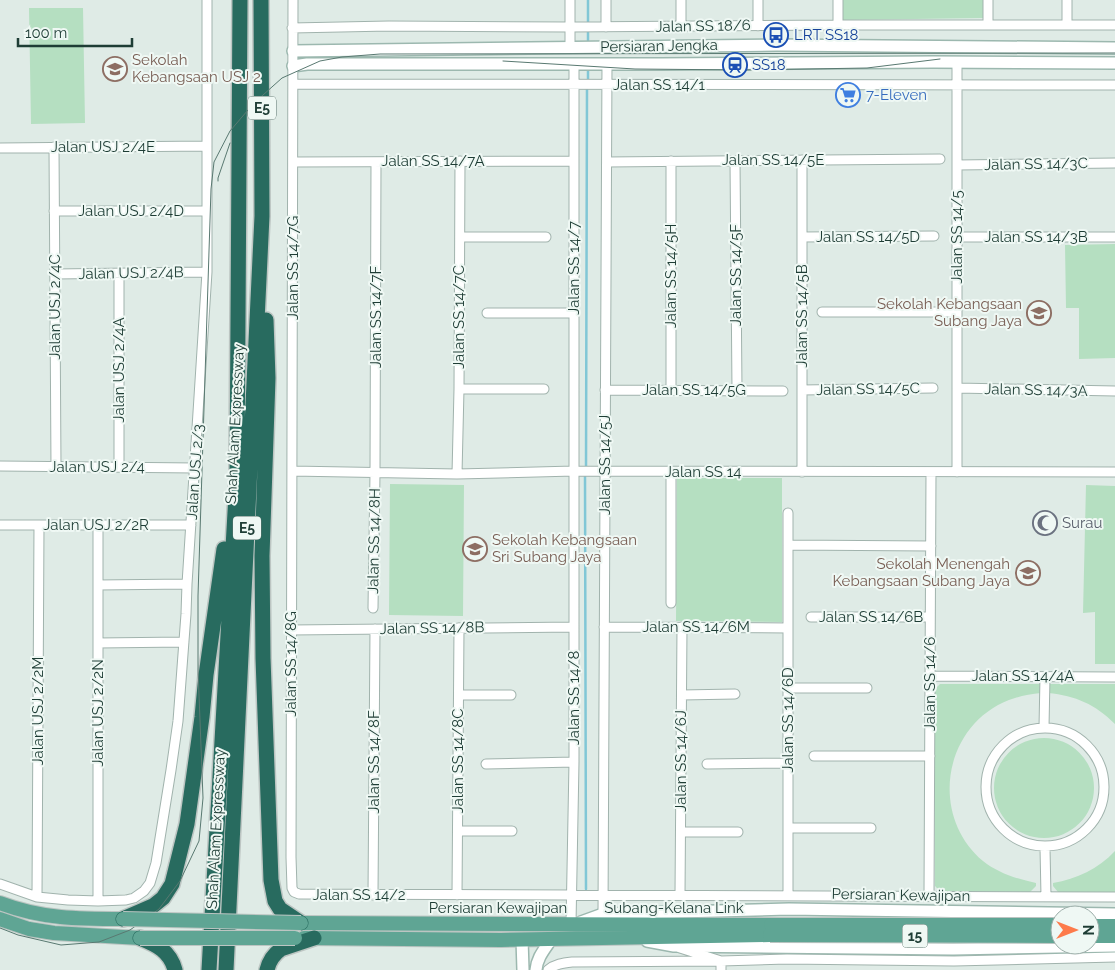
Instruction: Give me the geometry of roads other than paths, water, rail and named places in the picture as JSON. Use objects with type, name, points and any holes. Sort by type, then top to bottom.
[{"type":"highway","name":"Shah Alam Expressway","points":[[209,970],[237,477],[240,0]]},
{"type":"highway","name":"Shah Alam Expressway","points":[[226,970],[262,216],[261,0]]},
{"type":"highway","points":[[262,216],[268,378],[262,556],[263,658],[271,880],[275,901],[280,909],[301,923]]},
{"type":"highway","points":[[123,919],[153,906],[163,898],[172,884],[187,824],[228,519],[237,477]]},
{"type":"highway","points":[[140,938],[155,944],[165,951],[173,961],[175,970]]},
{"type":"highway","points":[[267,970],[272,958],[281,949],[314,938]]},
{"type":"main road","name":"Persiaran Jengka","points":[[293,51],[777,45],[1115,48]]},
{"type":"main road","points":[[307,64],[303,62],[302,58],[308,51]]},
{"type":"main road","name":"Persiaran Jengka","points":[[293,66],[307,64],[1115,63]]},
{"type":"main road","name":"Persiaran Kewajipan","points":[[0,903],[34,913],[57,917],[301,923],[574,924],[603,914],[789,909],[1115,914]]},
{"type":"main road","points":[[994,948],[1029,942],[1036,938],[1040,929],[1038,921],[1027,913]]},
{"type":"main road","name":"Persiaran Kewajipan","points":[[0,919],[29,929],[54,933],[140,938],[416,940],[631,937],[674,946],[994,948],[1115,946]]},
{"type":"main road","name":"Subang-Kelana Link","points":[[574,924],[771,930]]},
{"type":"main road","name":"15","points":[[771,930],[1050,926]]},
{"type":"main road","points":[[1100,926],[1115,926]]},
{"type":"main road","name":"Subang-Kelana Link","points":[[631,937],[771,930]]},
{"type":"main road","name":"15","points":[[771,930],[1050,936]]},
{"type":"main road","points":[[1100,936],[1115,936]]},
{"type":"main road","points":[[536,970],[540,955],[552,938]]},
{"type":"main road","points":[[522,939],[522,970]]},
{"type":"street","name":"Jalan USJ 2/3","points":[[0,884],[37,897],[68,900],[126,900],[134,898],[144,891],[150,883],[156,863],[178,720],[207,272],[207,0]]},
{"type":"street","points":[[293,0],[293,66]]},
{"type":"street","points":[[570,0],[570,47]]},
{"type":"street","points":[[606,0],[606,27]]},
{"type":"street","points":[[681,0],[681,26]]},
{"type":"street","points":[[758,0],[758,26]]},
{"type":"street","points":[[838,0],[838,25]]},
{"type":"street","points":[[988,0],[988,25]]},
{"type":"street","points":[[1066,0],[1067,25]]},
{"type":"street","name":"Jalan SS 18/6","points":[[292,28],[389,26],[1115,25]]},
{"type":"street","name":"Jalan SS 14/5","points":[[957,62],[957,472]]},
{"type":"street","name":"Jalan SS 14/7","points":[[582,471],[574,313],[574,85],[583,64]]},
{"type":"street","name":"Jalan SS 14/5J","points":[[603,914],[607,64]]},
{"type":"street","name":"Jalan SS 14/7G","points":[[292,471],[293,66]]},
{"type":"street","name":"Jalan SS 14/1","points":[[293,84],[1115,86]]},
{"type":"street","name":"Jalan USJ 2/4E","points":[[0,148],[207,146]]},
{"type":"street","name":"Jalan USJ 2/4C","points":[[54,147],[56,467]]},
{"type":"street","name":"Jalan SS 14/5E","points":[[607,162],[940,159]]},
{"type":"street","name":"Jalan SS 14/5F","points":[[736,160],[737,390]]},
{"type":"street","name":"Jalan SS 14/5B","points":[[802,160],[802,472]]},
{"type":"street","name":"Jalan SS 14/7C","points":[[457,474],[460,161]]},
{"type":"street","name":"Jalan SS 14/7A","points":[[293,162],[574,161]]},
{"type":"street","name":"Jalan SS 14/5H","points":[[671,161],[671,390]]},
{"type":"street","name":"Jalan SS 14/7F","points":[[375,473],[376,162]]},
{"type":"street","name":"Jalan SS 14/3C","points":[[957,165],[1115,163]]},
{"type":"street","name":"Jalan USJ 2/4D","points":[[54,211],[207,211]]},
{"type":"street","name":"Jalan SS 14/5D","points":[[802,237],[934,236]]},
{"type":"street","points":[[460,237],[546,237]]},
{"type":"street","name":"Jalan SS 14/3B","points":[[957,237],[1115,237]]},
{"type":"street","name":"Jalan USJ 2/4B","points":[[55,274],[207,272]]},
{"type":"street","name":"Jalan USJ 2/4A","points":[[119,273],[119,467]]},
{"type":"street","points":[[822,312],[957,312]]},
{"type":"street","points":[[487,313],[574,313]]},
{"type":"street","name":"Jalan SS 14/5C","points":[[802,390],[933,388]]},
{"type":"street","name":"Jalan SS 14/3A","points":[[957,388],[1115,391]]},
{"type":"street","points":[[459,389],[544,390]]},
{"type":"street","name":"Jalan SS 14/5G","points":[[605,390],[783,391]]},
{"type":"street","name":"Jalan USJ 2/4","points":[[0,466],[195,468]]},
{"type":"street","name":"Jalan SS 14","points":[[292,471],[457,474],[582,471],[1115,472]]},
{"type":"street","name":"Jalan SS 14/8G","points":[[292,471],[291,857],[292,888],[294,892]]},
{"type":"street","name":"Jalan SS 14/8","points":[[574,924],[572,895],[574,627],[582,471]]},
{"type":"street","points":[[670,471],[671,603]]},
{"type":"street","name":"Jalan SS 14/6","points":[[929,896],[931,472]]},
{"type":"street","name":"Jalan SS 14/8H","points":[[373,608],[375,473]]},
{"type":"street","name":"Jalan SS 14/6D","points":[[788,513],[788,896]]},
{"type":"street","name":"Jalan USJ 2/2R","points":[[0,525],[191,525]]},
{"type":"street","name":"Jalan USJ 2/2M","points":[[37,897],[39,525]]},
{"type":"street","name":"Jalan USJ 2/2N","points":[[98,525],[98,901]]},
{"type":"street","points":[[788,545],[931,546]]},
{"type":"street","points":[[98,584],[187,584]]},
{"type":"street","name":"Jalan SS 14/6B","points":[[811,617],[930,617]]},
{"type":"street","name":"Jalan SS 14/8B","points":[[291,630],[574,627]]},
{"type":"street","name":"Jalan SS 14/6M","points":[[604,627],[788,628]]},
{"type":"street","name":"Jalan SS 14/6J","points":[[680,895],[682,627]]},
{"type":"street","name":"Jalan SS 14/8C","points":[[457,895],[459,628]]},
{"type":"street","name":"Jalan SS 14/8F","points":[[373,895],[375,629]]},
{"type":"street","points":[[98,642],[184,642]]},
{"type":"street","name":"Jalan SS 14/4A","points":[[930,676],[1115,677]]},
{"type":"street","points":[[1044,728],[1045,677]]},
{"type":"street","points":[[788,688],[866,688]]},
{"type":"street","points":[[682,695],[735,694]]},
{"type":"street","points":[[459,695],[511,695]]},
{"type":"street","points":[[1044,728],[1060,729],[1076,736],[1090,747],[1099,762],[1104,778],[1104,796],[1100,812],[1090,827],[1077,838],[1062,845],[1044,848],[1029,845],[1015,839],[1003,830],[994,818],[988,803],[986,788],[993,758],[1002,746],[1014,736],[1028,730],[1044,728]]},
{"type":"street","points":[[814,756],[930,756]]},
{"type":"street","points":[[486,764],[574,762]]},
{"type":"street","points":[[707,764],[788,763]]},
{"type":"street","points":[[788,828],[871,828]]},
{"type":"street","points":[[458,831],[512,831]]},
{"type":"street","points":[[681,832],[738,832]]},
{"type":"street","points":[[1044,848],[1046,896]]},
{"type":"street","name":"Jalan SS 14/2","points":[[294,892],[299,894],[373,895],[1115,896]]},
{"type":"street","points":[[674,946],[721,965]]},
{"type":"street","points":[[548,970],[555,965],[572,962],[598,966],[658,966],[721,965],[786,959],[954,961],[1115,957]]},
{"type":"street","points":[[786,959],[787,970]]},
{"type":"street","points":[[851,959],[851,970]]},
{"type":"waterway","points":[[588,0],[588,23]]},
{"type":"waterway","points":[[588,29],[588,43]]},
{"type":"waterway","points":[[588,66],[588,81]]},
{"type":"waterway","points":[[586,468],[587,86]]},
{"type":"waterway","points":[[585,474],[586,889]]},
{"type":"tram line","points":[[0,928],[18,935],[61,945],[99,942],[130,930],[159,909],[180,881],[199,841],[203,798],[198,669],[198,596],[211,189],[214,162],[230,131],[254,103],[282,78],[320,61],[380,54],[1115,53]]},
{"type":"tram line","points":[[503,61],[635,69],[747,70],[867,68],[940,59]]},
{"type":"tram line","points":[[218,181],[230,143]]},
{"type":"place","name":"LRT SS18","points":[[776,35]]},
{"type":"place","name":"SS18","points":[[735,65]]},
{"type":"place","name":"Sekolah Kebangsaan USJ 2","points":[[115,69]]},
{"type":"place","name":"7-Eleven","points":[[848,95]]},
{"type":"place","name":"Sekolah Kebangsaan Subang Jaya","points":[[1039,313]]},
{"type":"place","name":"Surau","points":[[1045,523]]},
{"type":"place","name":"Sekolah Kebangsaan Sri Subang Jaya","points":[[475,549]]},
{"type":"place","name":"Sekolah Menengah Kebangsaan Subang Jaya","points":[[1028,573]]}]
